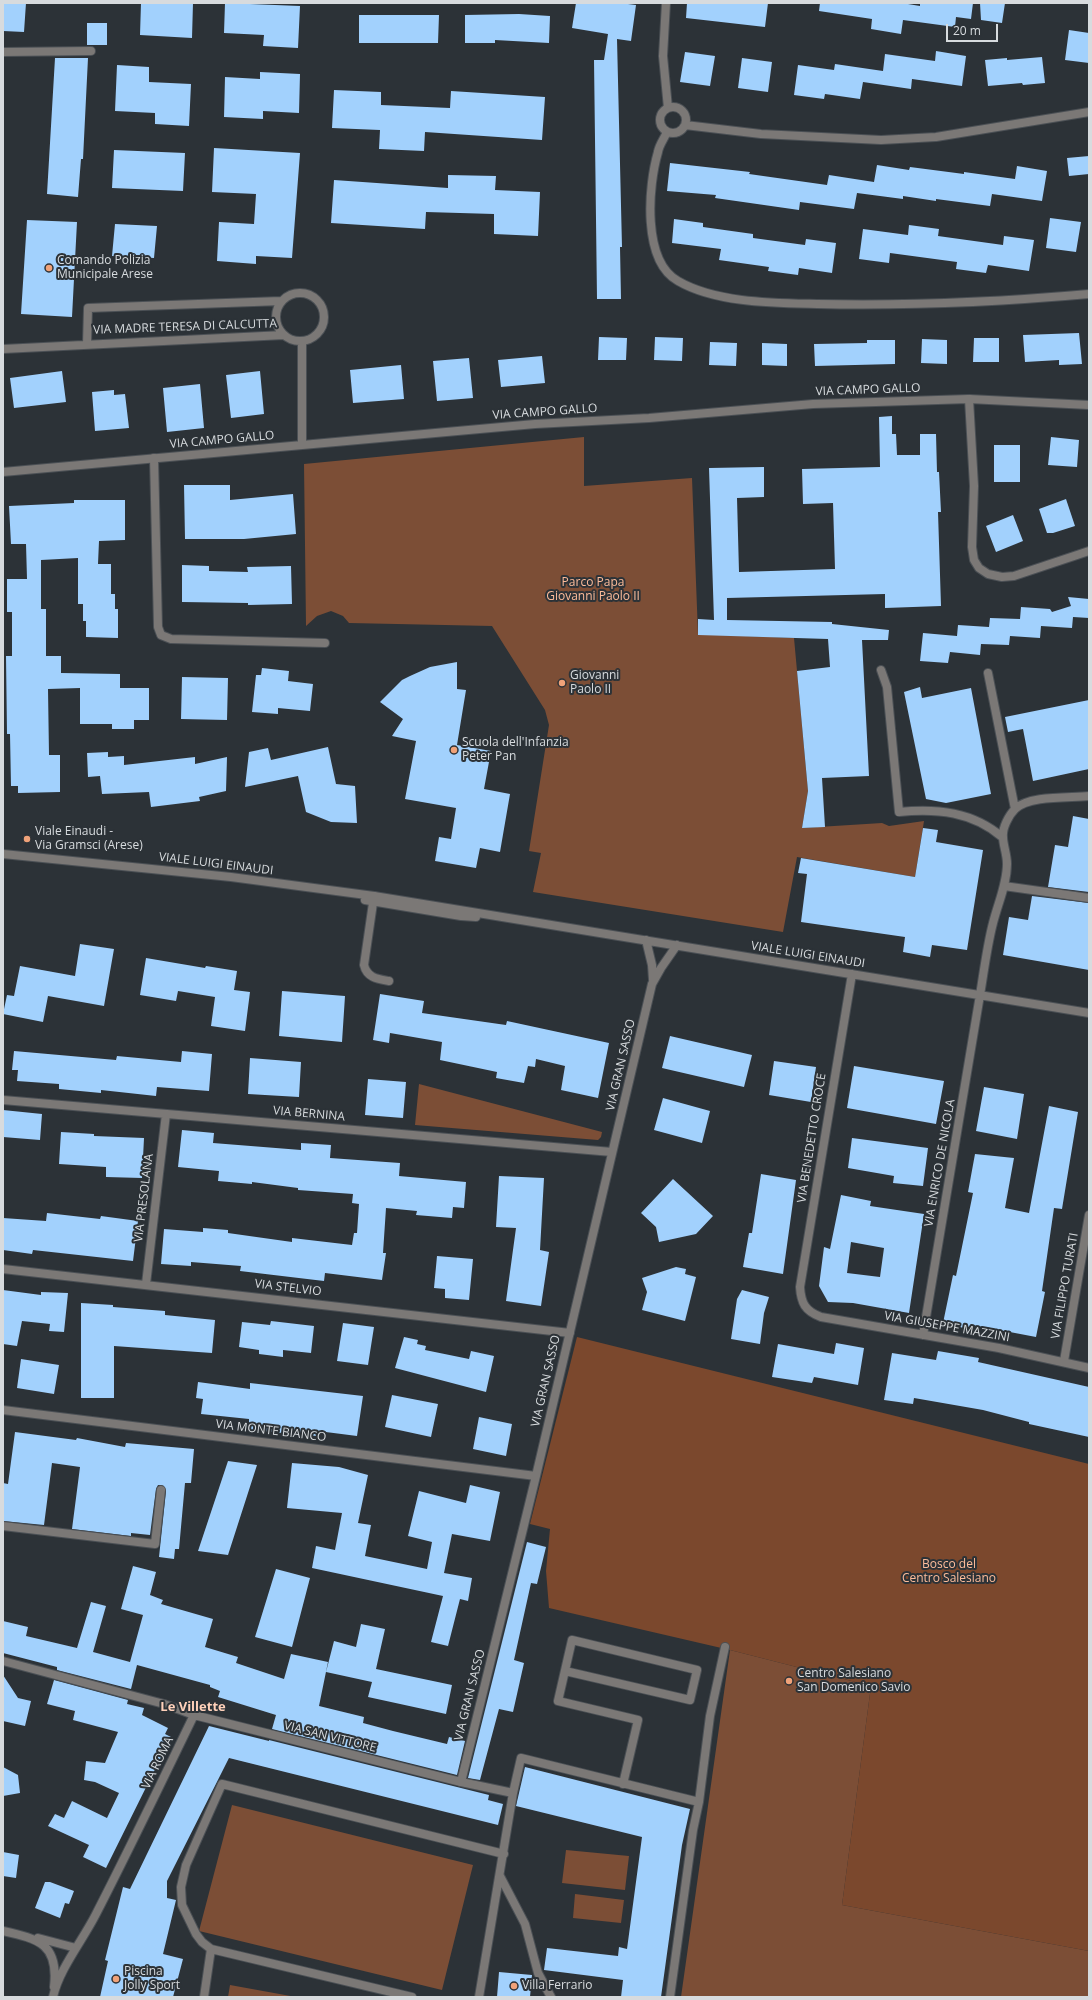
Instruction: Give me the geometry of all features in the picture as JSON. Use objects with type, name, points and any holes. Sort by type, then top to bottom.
[{"type":"street","points":[[666,3],[663,56],[668,108]]},
{"type":"street","points":[[3,52],[91,51]]},
{"type":"street","points":[[676,107],[683,112],[686,120],[685,125],[680,132],[671,134],[667,132],[660,126],[659,121],[661,113],[668,108],[676,107]]},
{"type":"street","points":[[685,125],[761,134],[881,140],[936,137],[1089,112]]},
{"type":"street","points":[[667,132],[658,150],[654,171],[651,216],[653,246],[660,264],[677,281],[700,291],[729,297],[782,303],[858,305],[942,305],[1089,294]]},
{"type":"street","points":[[302,292],[316,298],[322,306],[324,319],[321,329],[313,337],[302,341],[293,340],[284,335],[276,322],[278,308],[281,301],[294,293],[302,292]]},
{"type":"street","name":"VIA MADRE TERESA DI CALCUTTA","points":[[87,344],[88,308],[281,301]]},
{"type":"street","name":"VIA MADRE TERESA DI CALCUTTA","points":[[3,349],[284,335]]},
{"type":"street","points":[[302,341],[302,444]]},
{"type":"street","points":[[969,399],[974,486],[972,547],[974,560],[979,568],[988,574],[1002,577],[1014,576],[1089,550]]},
{"type":"street","name":"VIA CAMPO GALLO","points":[[3,472],[535,424],[649,418],[813,404],[969,399],[1089,405]]},
{"type":"street","points":[[154,458],[158,627],[161,636],[170,639],[325,643]]},
{"type":"street","points":[[881,670],[887,687],[899,812],[937,810],[959,814],[984,823],[1002,837],[1004,828],[1015,809],[1026,802],[1089,796]]},
{"type":"street","points":[[988,673],[1015,809]]},
{"type":"street","name":"VIA ENRICO DE NICOLA","points":[[923,1335],[992,924],[1004,886],[1007,864],[1002,837]]},
{"type":"street","name":"VIALE LUIGI EINAUDI","points":[[3,854],[106,863],[307,887],[523,920],[1089,1013]]},
{"type":"street","points":[[1004,886],[1089,898]]},
{"type":"street","points":[[373,898],[364,965],[365,971],[371,977],[390,982]]},
{"type":"street","name":"VIA GRAN SASSO","points":[[461,1782],[536,1476],[652,984],[652,965],[646,940]]},
{"type":"street","name":"VIA GRAN SASSO","points":[[652,984],[677,945]]},
{"type":"street","name":"VIA BENEDETTO CROCE","points":[[803,1305],[800,1298],[800,1287],[852,974]]},
{"type":"street","name":"VIA BERNINA","points":[[3,1100],[612,1152]]},
{"type":"street","name":"VIA PRESOLANA","points":[[146,1284],[166,1114]]},
{"type":"street","name":"VIA FILIPPO TURATI","points":[[1064,1361],[1089,1215]]},
{"type":"street","name":"VIA STELVIO","points":[[3,1269],[570,1333]]},
{"type":"street","name":"VIA GIUSEPPE MAZZINI","points":[[803,1305],[812,1314],[821,1317],[1064,1361],[1089,1368]]},
{"type":"street","name":"VIA MONTE BIANCO","points":[[3,1410],[536,1476]]},
{"type":"street","points":[[3,1526],[156,1544],[162,1490]]},
{"type":"street","points":[[565,1671],[690,1700],[697,1670],[572,1640],[558,1701],[638,1720],[623,1784]]},
{"type":"street","points":[[670,1997],[693,1830],[699,1802],[710,1716],[725,1646]]},
{"type":"street","points":[[3,1661],[164,1704],[194,1715]]},
{"type":"street","name":"VIA SAN VITTORE","points":[[194,1715],[461,1782],[513,1793]]},
{"type":"street","name":"VIA ROMA","points":[[53,1995],[76,1948],[87,1932],[194,1715]]},
{"type":"street","points":[[479,1997],[513,1793],[521,1758],[699,1802]]},
{"type":"street","points":[[412,1997],[211,1949],[202,1942],[196,1934],[182,1905],[181,1887],[186,1865],[222,1784],[504,1854]]},
{"type":"street","points":[[500,1876],[525,1924],[538,1973],[551,1997]]},
{"type":"street","points":[[3,1931],[76,1948]]},
{"type":"street","points":[[25,1936],[39,1940],[50,1951],[55,1969],[53,1995]]},
{"type":"street","points":[[204,1997],[211,1949]]},
{"type":"green space","name":"Parco Papa Giovanni Paolo II","points":[[584,437],[584,486],[692,478],[698,634],[794,638],[808,791],[802,828],[882,823],[889,826],[924,821],[915,877],[797,857],[783,932],[533,892],[541,853],[529,851],[549,725],[545,710],[492,626],[349,623],[343,616],[331,611],[317,616],[306,626],[304,464]]},
{"type":"green space","points":[[419,1084],[602,1132],[601,1137],[598,1140],[415,1125]]},
{"type":"green space","name":"Bosco del Centro Salesiano","points":[[577,1337],[1089,1464],[1089,1951],[842,1905],[871,1686],[730,1650],[549,1608],[546,1571],[550,1529],[530,1524]]},
{"type":"green space","points":[[730,1650],[871,1686],[842,1905],[1089,1951],[1089,1997],[681,1997]]},
{"type":"green space","points":[[232,1805],[473,1865],[442,1990],[199,1931]]},
{"type":"green space","points":[[566,1850],[629,1856],[625,1890],[562,1883]]},
{"type":"green space","points":[[575,1894],[624,1900],[621,1923],[573,1918]]},
{"type":"green space","points":[[230,1985],[296,1997],[228,1997]]},
{"type":"building","points":[[3,3],[26,3],[24,32],[3,31]]},
{"type":"building","points":[[141,3],[193,3],[192,38],[140,35]]},
{"type":"building","points":[[225,3],[300,6],[298,48],[263,46],[264,35],[224,33]]},
{"type":"building","points":[[576,3],[620,3],[636,5],[631,41],[617,39],[622,247],[620,247],[621,299],[597,299],[594,60],[604,60],[608,34],[572,28]]},
{"type":"building","points":[[687,3],[768,3],[765,27],[686,18]]},
{"type":"building","points":[[820,3],[902,3],[920,6],[920,3],[973,3],[971,19],[956,17],[955,27],[903,20],[901,34],[871,29],[872,19],[819,11]]},
{"type":"building","points":[[980,3],[1005,3],[1002,23],[981,20]]},
{"type":"building","points":[[519,14],[550,16],[549,43],[495,40],[495,43],[465,43],[465,15]]},
{"type":"building","points":[[359,15],[439,15],[438,43],[359,43]]},
{"type":"building","points":[[87,23],[107,23],[107,45],[87,45]]},
{"type":"building","points":[[1069,30],[1089,33],[1089,63],[1065,60]]},
{"type":"building","points":[[936,51],[966,56],[962,86],[912,79],[911,89],[863,82],[860,99],[825,94],[824,99],[794,95],[798,65],[834,70],[835,64],[883,71],[885,54],[935,61]]},
{"type":"building","points":[[685,52],[715,56],[710,86],[680,82]]},
{"type":"building","points":[[1042,57],[1045,83],[1023,85],[1022,83],[988,86],[985,60]]},
{"type":"building","points":[[55,58],[88,58],[83,159],[81,159],[78,197],[47,194]]},
{"type":"building","points":[[742,58],[772,62],[768,92],[738,88]]},
{"type":"building","points":[[117,65],[149,67],[149,82],[191,84],[189,126],[155,124],[155,113],[115,111]]},
{"type":"building","points":[[260,72],[300,74],[299,113],[263,111],[263,119],[224,117],[225,77],[260,79]]},
{"type":"building","points":[[334,90],[381,92],[381,105],[450,108],[451,91],[545,97],[542,140],[425,132],[424,151],[379,149],[380,130],[332,128]]},
{"type":"building","points":[[214,148],[300,153],[292,258],[256,256],[256,264],[217,261],[219,222],[254,224],[256,194],[212,192]]},
{"type":"building","points":[[114,150],[185,153],[183,191],[112,188]]},
{"type":"building","points":[[1089,156],[1089,174],[1069,176],[1067,158]]},
{"type":"building","points":[[670,163],[750,172],[749,174],[827,185],[829,175],[874,182],[877,165],[909,170],[910,167],[964,174],[964,172],[1015,179],[1017,166],[1047,171],[1042,201],[992,194],[990,206],[936,199],[936,201],[903,196],[903,199],[857,193],[854,209],[800,202],[799,210],[715,198],[716,195],[667,191]]},
{"type":"building","points":[[448,175],[496,176],[495,190],[540,192],[538,236],[494,234],[494,214],[426,212],[425,229],[331,223],[334,180],[448,188]]},
{"type":"building","points":[[1050,218],[1081,222],[1076,252],[1046,248]]},
{"type":"building","points":[[674,219],[703,223],[703,227],[753,234],[753,238],[805,245],[806,239],[836,243],[832,273],[799,268],[798,275],[768,271],[769,267],[719,260],[721,249],[672,243]]},
{"type":"building","points":[[27,220],[77,222],[72,317],[21,314]]},
{"type":"building","points":[[115,224],[157,226],[154,258],[112,256]]},
{"type":"building","points":[[909,225],[939,229],[938,236],[1003,245],[1004,236],[1034,240],[1029,271],[988,265],[986,273],[956,269],[957,262],[890,253],[889,263],[859,259],[863,229],[908,235]]},
{"type":"building","points":[[1079,333],[1082,364],[1059,365],[1059,360],[1025,362],[1023,335]]},
{"type":"building","points":[[599,337],[627,338],[626,360],[598,360]]},
{"type":"building","points":[[655,337],[683,338],[682,361],[654,360]]},
{"type":"building","points":[[974,338],[999,338],[999,362],[973,362]]},
{"type":"building","points":[[922,339],[947,340],[947,364],[921,363]]},
{"type":"building","points":[[867,340],[895,340],[895,364],[815,366],[814,344],[867,343]]},
{"type":"building","points":[[710,342],[737,343],[736,366],[709,365]]},
{"type":"building","points":[[762,343],[787,344],[787,366],[762,365]]},
{"type":"building","points":[[542,356],[545,383],[501,387],[498,360]]},
{"type":"building","points":[[469,358],[473,398],[437,401],[433,361]]},
{"type":"building","points":[[401,365],[404,399],[353,403],[350,370]]},
{"type":"building","points":[[62,371],[66,402],[14,408],[10,378]]},
{"type":"building","points":[[260,371],[264,414],[231,418],[226,375]]},
{"type":"building","points":[[200,384],[204,428],[167,432],[163,388]]},
{"type":"building","points":[[114,390],[114,395],[125,394],[129,428],[95,431],[92,392]]},
{"type":"building","points":[[892,416],[892,434],[896,434],[897,455],[920,455],[920,434],[936,434],[937,472],[939,472],[941,512],[938,512],[941,606],[885,608],[885,594],[727,598],[727,620],[832,622],[832,624],[889,630],[888,640],[862,640],[869,776],[822,778],[825,827],[802,828],[808,791],[797,671],[830,667],[828,639],[698,635],[698,619],[714,620],[709,468],[764,467],[764,497],[737,498],[739,572],[835,569],[833,503],[803,504],[802,469],[880,467],[879,417]]},
{"type":"building","points":[[1051,437],[1079,440],[1077,467],[1048,465]]},
{"type":"building","points":[[994,445],[1020,445],[1020,482],[994,482]]},
{"type":"building","points":[[184,485],[230,485],[230,500],[293,494],[296,534],[244,539],[185,539]]},
{"type":"building","points":[[1066,499],[1075,526],[1053,533],[1047,533],[1039,509]]},
{"type":"building","points":[[74,500],[125,500],[125,540],[99,541],[98,564],[111,564],[111,594],[115,594],[115,609],[118,609],[118,638],[86,637],[86,621],[83,621],[83,604],[78,604],[78,558],[41,560],[41,609],[46,609],[46,656],[61,656],[61,673],[120,674],[120,688],[149,688],[149,720],[134,720],[134,729],[112,729],[112,724],[80,724],[80,688],[48,689],[49,755],[60,755],[60,792],[18,793],[18,786],[11,786],[10,734],[7,734],[6,656],[12,656],[12,612],[7,612],[7,579],[27,579],[26,544],[11,544],[9,506],[74,503]]},
{"type":"building","points":[[1013,515],[1023,541],[996,552],[986,526]]},
{"type":"building","points":[[182,565],[209,566],[209,571],[248,572],[247,567],[291,566],[292,604],[248,605],[248,603],[182,602]]},
{"type":"building","points":[[1068,597],[1089,599],[1089,618],[1073,617],[1072,628],[1041,626],[1040,638],[1010,636],[1009,645],[981,644],[980,655],[950,652],[948,663],[920,661],[923,633],[957,636],[958,625],[989,627],[990,618],[1020,619],[1021,607],[1050,609],[1052,612],[1071,606]]},
{"type":"building","points":[[457,662],[457,689],[466,690],[457,745],[491,751],[484,789],[510,794],[500,852],[480,848],[476,868],[435,861],[439,837],[451,839],[456,808],[405,799],[416,741],[392,736],[403,719],[380,702],[402,680],[430,667]]},
{"type":"building","points":[[262,668],[289,671],[288,681],[313,684],[310,711],[278,708],[278,714],[252,712],[256,675],[261,675]]},
{"type":"building","points":[[182,677],[228,678],[227,720],[181,719]]},
{"type":"building","points":[[920,687],[922,698],[971,688],[991,794],[946,803],[926,799],[904,692]]},
{"type":"building","points":[[1089,700],[1089,769],[1033,781],[1023,729],[1008,732],[1005,717]]},
{"type":"building","points":[[328,747],[336,784],[355,786],[357,823],[331,822],[306,812],[298,776],[245,787],[249,752],[268,748],[271,760]]},
{"type":"building","points":[[108,752],[108,757],[124,756],[124,765],[195,757],[195,764],[227,757],[226,791],[199,797],[200,801],[151,807],[149,792],[102,794],[100,776],[88,777],[87,753]]},
{"type":"building","points":[[1073,816],[1089,819],[1089,892],[1048,887],[1055,845],[1068,847]]},
{"type":"building","points":[[923,828],[938,830],[936,842],[983,850],[967,950],[932,945],[930,957],[903,952],[905,937],[801,922],[807,874],[798,873],[801,858],[915,877]]},
{"type":"building","points":[[1032,896],[1089,903],[1089,970],[1003,955],[1009,917],[1028,920]]},
{"type":"building","points":[[80,944],[114,949],[104,1006],[48,996],[43,1022],[3,1014],[7,995],[14,996],[20,966],[75,976]]},
{"type":"building","points":[[146,958],[205,968],[206,966],[237,971],[234,990],[250,992],[245,1031],[211,1026],[215,997],[178,991],[176,1001],[140,995]]},
{"type":"building","points":[[282,991],[345,996],[342,1042],[279,1036]]},
{"type":"building","points":[[380,994],[424,1001],[422,1013],[506,1025],[507,1021],[609,1043],[598,1098],[561,1090],[565,1066],[536,1059],[535,1067],[528,1066],[524,1083],[496,1078],[497,1072],[440,1060],[442,1042],[390,1033],[389,1043],[373,1040]]},
{"type":"building","points":[[670,1036],[752,1055],[744,1087],[662,1068]]},
{"type":"building","points":[[14,1051],[116,1060],[117,1056],[181,1062],[182,1051],[212,1054],[209,1091],[157,1087],[156,1096],[101,1090],[101,1093],[59,1089],[59,1084],[17,1081],[18,1070],[12,1070]]},
{"type":"building","points":[[250,1058],[301,1062],[299,1097],[248,1094]]},
{"type":"building","points":[[774,1061],[816,1067],[811,1102],[769,1095]]},
{"type":"building","points":[[854,1066],[944,1081],[936,1124],[847,1108]]},
{"type":"building","points":[[368,1079],[406,1082],[403,1118],[365,1115]]},
{"type":"building","points":[[984,1087],[1024,1094],[1017,1139],[976,1131]]},
{"type":"building","points":[[663,1098],[710,1111],[702,1143],[654,1130]]},
{"type":"building","points":[[1049,1106],[1078,1112],[1062,1209],[1054,1208],[1042,1291],[1045,1292],[1036,1337],[973,1325],[972,1330],[943,1323],[953,1275],[956,1276],[973,1193],[968,1192],[975,1154],[1014,1158],[1005,1208],[1029,1213]]},
{"type":"building","points":[[3,1110],[42,1114],[40,1140],[3,1137]]},
{"type":"building","points":[[182,1130],[214,1133],[213,1143],[301,1150],[301,1143],[331,1145],[330,1158],[400,1163],[399,1176],[466,1182],[464,1208],[453,1207],[452,1218],[416,1215],[417,1211],[386,1208],[383,1253],[386,1253],[382,1280],[325,1273],[324,1281],[240,1271],[241,1266],[191,1262],[191,1266],[161,1264],[164,1229],[203,1232],[203,1228],[228,1230],[228,1233],[292,1242],[292,1238],[352,1245],[354,1233],[357,1233],[359,1204],[352,1203],[353,1194],[298,1190],[298,1188],[252,1182],[252,1184],[218,1181],[219,1171],[178,1167]]},
{"type":"building","points":[[61,1132],[94,1134],[94,1136],[144,1138],[142,1178],[106,1177],[106,1167],[59,1164]]},
{"type":"building","points":[[852,1138],[928,1148],[923,1186],[893,1183],[894,1176],[848,1168]]},
{"type":"building","points":[[761,1174],[796,1180],[783,1274],[743,1267],[749,1233],[752,1233]]},
{"type":"building","points":[[499,1176],[544,1178],[540,1250],[549,1252],[541,1306],[506,1301],[516,1228],[496,1227]]},
{"type":"building","points":[[673,1179],[713,1216],[696,1234],[659,1242],[656,1227],[641,1213]]},
{"type":"building","points":[[841,1195],[871,1201],[870,1206],[924,1214],[909,1313],[853,1303],[828,1302],[819,1286],[824,1247],[830,1249]],"holes":[[[851,1242],[884,1248],[880,1277],[847,1273]]]},
{"type":"building","points":[[47,1213],[100,1219],[101,1216],[138,1221],[133,1261],[33,1250],[32,1254],[3,1250],[3,1218],[46,1221]]},
{"type":"building","points":[[437,1256],[473,1259],[469,1300],[445,1298],[445,1289],[434,1288]]},
{"type":"building","points":[[676,1267],[686,1269],[685,1274],[696,1277],[685,1321],[642,1310],[647,1292],[642,1278]]},
{"type":"building","points":[[3,1290],[41,1295],[41,1292],[68,1293],[64,1332],[49,1331],[50,1324],[22,1321],[17,1346],[3,1344]]},
{"type":"building","points":[[742,1290],[769,1297],[764,1313],[760,1344],[731,1339],[737,1299]]},
{"type":"building","points":[[81,1303],[165,1311],[165,1315],[215,1320],[212,1353],[114,1346],[114,1398],[81,1398]]},
{"type":"building","points":[[271,1321],[314,1326],[311,1353],[283,1350],[283,1357],[259,1354],[259,1350],[239,1347],[242,1322],[270,1325]]},
{"type":"building","points":[[343,1323],[374,1327],[368,1365],[337,1361]]},
{"type":"building","points":[[404,1337],[418,1340],[417,1344],[426,1346],[425,1350],[469,1359],[471,1351],[494,1356],[486,1392],[395,1368]]},
{"type":"building","points":[[836,1343],[864,1348],[858,1385],[814,1377],[812,1383],[772,1377],[778,1344],[834,1354]]},
{"type":"building","points":[[938,1351],[979,1358],[978,1362],[1089,1387],[1089,1437],[1029,1424],[1029,1422],[983,1410],[914,1398],[913,1404],[884,1400],[892,1353],[936,1360]]},
{"type":"building","points":[[21,1359],[59,1365],[54,1394],[17,1388]]},
{"type":"building","points":[[198,1382],[250,1389],[250,1383],[363,1396],[357,1436],[318,1431],[317,1436],[249,1430],[249,1419],[201,1414],[203,1399],[196,1398]]},
{"type":"building","points":[[392,1395],[438,1404],[431,1437],[385,1427]]},
{"type":"building","points":[[479,1417],[512,1424],[506,1456],[473,1449]]},
{"type":"building","points":[[15,1432],[76,1440],[77,1438],[125,1447],[126,1443],[194,1449],[191,1483],[185,1483],[179,1549],[175,1549],[174,1559],[159,1557],[166,1491],[162,1485],[158,1485],[156,1489],[150,1535],[131,1533],[131,1536],[72,1529],[80,1467],[52,1463],[44,1525],[3,1521],[3,1483],[8,1484]]},
{"type":"building","points":[[228,1461],[257,1465],[228,1555],[198,1551]]},
{"type":"building","points":[[292,1463],[339,1467],[368,1475],[358,1523],[371,1525],[365,1556],[427,1569],[432,1542],[408,1536],[419,1491],[466,1503],[470,1485],[500,1492],[490,1541],[452,1534],[444,1573],[472,1578],[468,1601],[460,1599],[448,1646],[431,1642],[443,1596],[312,1568],[316,1546],[335,1550],[342,1513],[287,1508]]},
{"type":"building","points":[[527,1542],[546,1547],[537,1584],[531,1583],[514,1660],[524,1663],[513,1712],[499,1709],[480,1780],[468,1778]]},
{"type":"building","points":[[133,1566],[156,1572],[150,1595],[163,1600],[161,1604],[213,1619],[205,1647],[238,1657],[236,1663],[284,1679],[291,1654],[328,1662],[319,1706],[364,1717],[363,1723],[447,1744],[449,1737],[465,1741],[457,1775],[272,1729],[276,1715],[218,1697],[220,1691],[210,1687],[210,1685],[137,1665],[131,1689],[57,1670],[57,1667],[3,1653],[3,1621],[28,1627],[26,1636],[77,1648],[91,1602],[106,1606],[93,1652],[130,1662],[143,1615],[121,1609]]},
{"type":"building","points":[[276,1569],[310,1578],[292,1647],[255,1637]]},
{"type":"building","points":[[361,1624],[385,1629],[376,1669],[452,1685],[446,1714],[368,1697],[372,1682],[326,1672],[334,1641],[356,1647]]},
{"type":"building","points":[[3,1675],[18,1698],[31,1701],[25,1726],[3,1721]]},
{"type":"building","points":[[54,1680],[128,1700],[127,1704],[144,1708],[142,1715],[168,1728],[165,1734],[171,1737],[106,1868],[83,1857],[89,1845],[48,1826],[55,1814],[64,1818],[72,1801],[107,1818],[119,1793],[95,1782],[84,1780],[86,1761],[105,1763],[118,1732],[73,1720],[75,1711],[47,1704]]},
{"type":"building","points":[[209,1726],[489,1795],[488,1800],[503,1804],[498,1825],[229,1758],[167,1881],[167,1898],[176,1900],[163,1954],[183,1959],[173,1997],[100,1997],[108,1961],[105,1960],[123,1887],[130,1889]]},
{"type":"building","points":[[3,1767],[18,1775],[20,1793],[3,1796]]},
{"type":"building","points":[[525,1767],[690,1809],[682,1845],[661,1997],[621,1997],[623,1980],[544,1970],[547,1948],[618,1956],[619,1947],[627,1949],[642,1837],[516,1806]]},
{"type":"building","points":[[3,1852],[19,1855],[16,1878],[3,1876]]},
{"type":"building","points":[[45,1882],[50,1882],[74,1891],[69,1904],[65,1903],[60,1918],[35,1908]]},
{"type":"building","name":"Villa Ferrario","points":[[499,1972],[532,1975],[530,1997],[497,1997]]},
{"type":"place","name":"Comando Polizia Municipale Arese","points":[[49,268]]},
{"type":"place","name":"Giovanni Paolo II","points":[[562,683]]},
{"type":"place","name":"Scuola dell'Infanzia Peter Pan","points":[[454,750]]},
{"type":"place","name":"Viale Einaudi - Via Gramsci (Arese)","points":[[27,839]]},
{"type":"place","name":"Centro Salesiano San Domenico Savio","points":[[789,1681]]},
{"type":"place","name":"Piscina Jolly Sport","points":[[116,1979]]},
{"type":"place","name":"Villa Ferrario","points":[[514,1986]]},
{"type":"district","name":"Le Villette","points":[[193,1707]]}]
